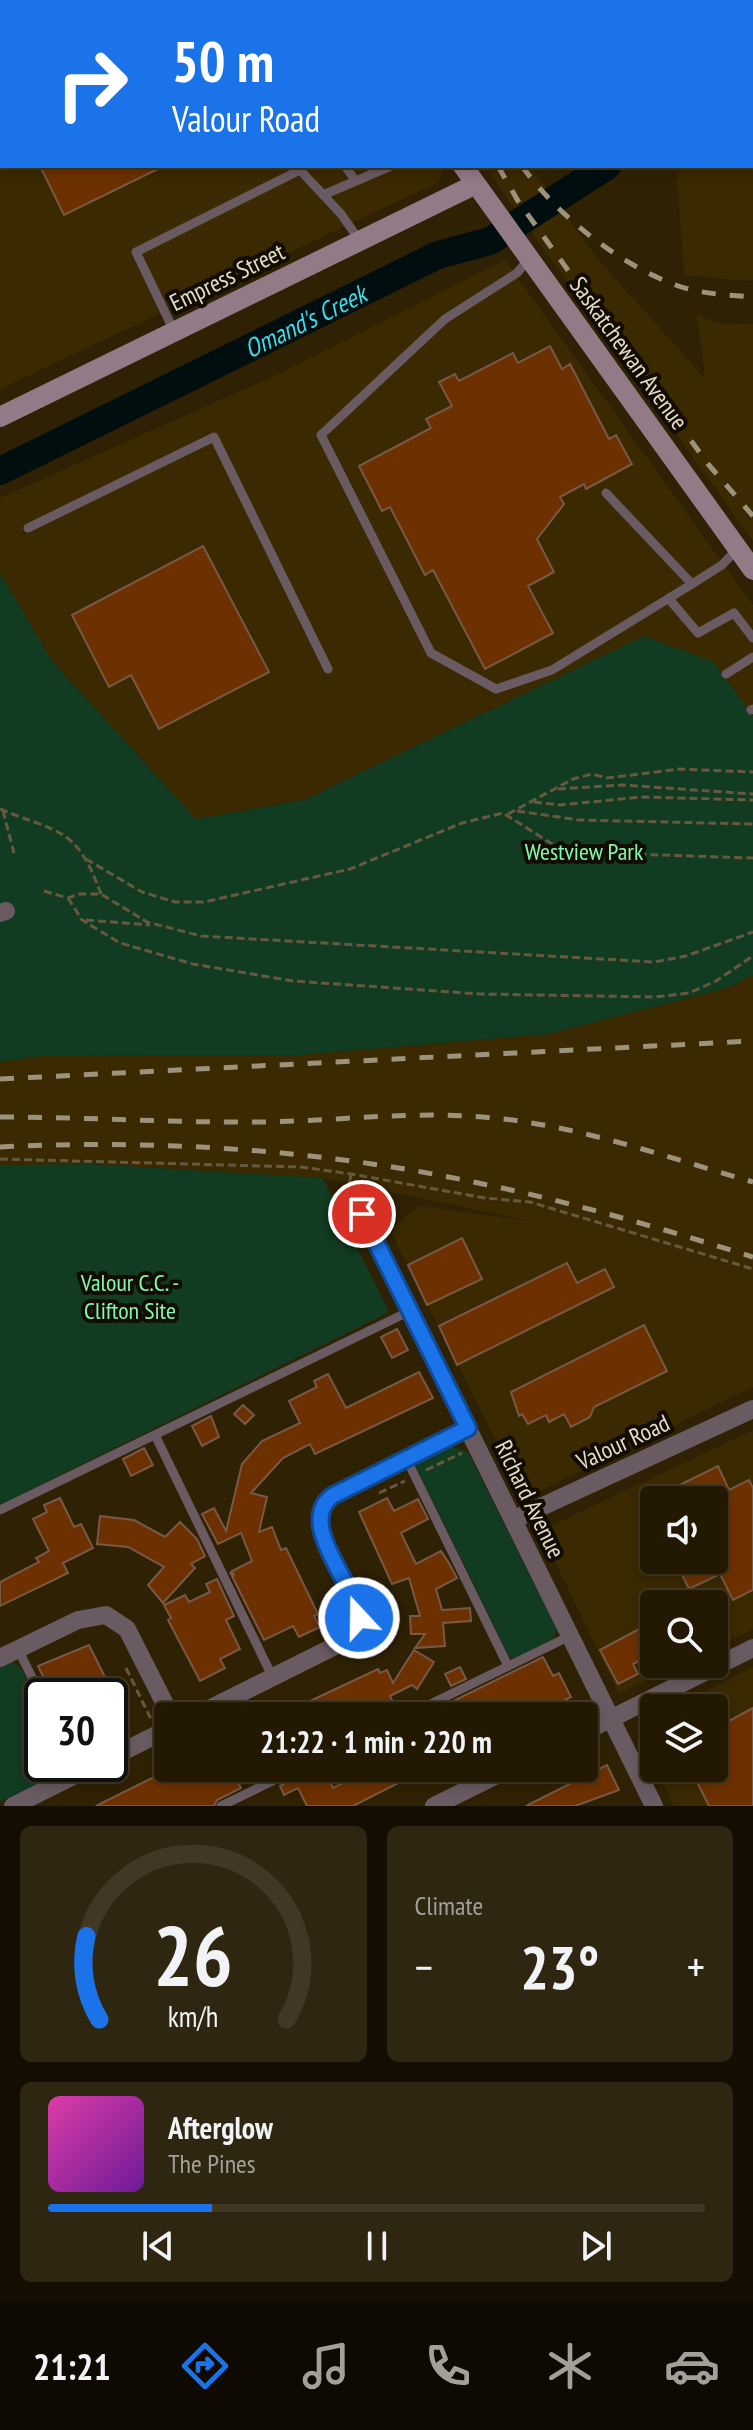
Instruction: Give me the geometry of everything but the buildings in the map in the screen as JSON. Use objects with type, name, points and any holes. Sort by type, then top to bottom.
[{"type":"street","name":"Saskatchewan Avenue","points":[[464,168],[753,570]]},
{"type":"street","name":"Empress Street","points":[[0,417],[476,184]]},
{"type":"street","name":"Richard Avenue","points":[[362,1214],[654,1806]]},
{"type":"street","name":"Valour Road","points":[[513,1520],[753,1409]]},
{"type":"street","points":[[224,1702],[342,1644],[358,1623],[355,1600],[320,1529],[323,1504],[332,1496],[468,1428]]},
{"type":"street","points":[[0,1658],[87,1616],[111,1617],[127,1629],[164,1702]]},
{"type":"street","points":[[598,1725],[753,1648]]},
{"type":"street","points":[[128,1749],[154,1736]]},
{"type":"street","points":[[13,1806],[54,1782]]},
{"type":"street","points":[[434,1806],[483,1782]]},
{"type":"lane","points":[[346,168],[355,180]]},
{"type":"lane","points":[[323,195],[386,168]]},
{"type":"lane","points":[[174,332],[136,252],[300,170],[341,214],[360,241]]},
{"type":"lane","points":[[529,259],[517,273],[445,319],[321,435],[431,653],[496,689],[552,670],[722,565],[738,548]]},
{"type":"lane","points":[[28,528],[214,437],[328,669]]},
{"type":"lane","points":[[606,493],[692,584]]},
{"type":"lane","points":[[669,599],[698,633],[734,613],[753,638]]},
{"type":"lane","points":[[726,674],[753,657]]},
{"type":"lane","points":[[0,1510],[410,1311]]},
{"type":"lane","points":[[155,1435],[273,1678]]},
{"type":"lane","points":[[406,1458],[508,1666]]},
{"type":"lane","points":[[435,1702],[570,1636]]},
{"type":"lane","points":[[18,1649],[32,1678]]},
{"type":"lane","points":[[221,1806],[270,1782]]},
{"type":"path","points":[[2,810],[64,834],[86,859],[142,892],[175,902],[204,902],[350,869],[462,823],[493,813],[514,811],[592,774],[607,778],[679,769],[753,772]]},
{"type":"path","points":[[557,789],[611,785],[703,788],[753,794]]},
{"type":"path","points":[[533,802],[560,805],[641,797],[753,800]]},
{"type":"path","points":[[2,810],[14,853]]},
{"type":"path","points":[[514,811],[579,820],[753,824]]},
{"type":"path","points":[[506,814],[565,852],[753,858]]},
{"type":"path","points":[[86,859],[101,894]]},
{"type":"path","points":[[44,891],[68,898],[79,894],[101,894],[155,924],[201,936],[654,962],[686,956],[753,932]]},
{"type":"path","points":[[68,898],[82,920],[120,943],[193,964],[293,981],[480,994],[609,998],[689,993],[716,981],[753,956]]},
{"type":"path","points":[[82,920],[139,926],[155,924]]},
{"type":"path","points":[[0,1159],[301,1167],[351,1174],[530,1202],[753,1269]]},
{"type":"path","points":[[351,1174],[349,1187],[362,1214]]},
{"type":"path","points":[[375,1495],[477,1446]]},
{"type":"path","points":[[125,1666],[154,1716]]},
{"type":"shaded area","points":[[0,168],[442,168],[439,182],[0,389]]},
{"type":"shaded area","points":[[485,168],[532,168],[596,257],[705,378],[697,315],[718,323],[753,324],[753,541]]},
{"type":"shaded area","points":[[676,168],[753,168],[753,280],[684,275]]},
{"type":"shaded area","points":[[505,260],[753,605],[753,716],[714,662],[644,636],[304,800],[196,819],[52,661],[0,573],[0,498],[274,376]]},
{"type":"shaded area","points":[[753,975],[753,1387],[525,1498],[389,1229],[420,1206],[530,1221],[323,1178],[91,1164],[0,1165],[0,1062],[41,1056],[300,1055],[549,1034],[730,987]]},
{"type":"shaded area","points":[[753,1430],[753,1629],[728,1641],[728,1590],[640,1590],[640,1678],[652,1678],[619,1694],[540,1531]]},
{"type":"shaded area","points":[[753,1667],[753,1806],[674,1806],[662,1782],[728,1782],[728,1694],[699,1694]]},
{"type":"green space","name":"Westview Park","points":[[0,573],[52,661],[196,819],[304,800],[644,636],[714,662],[753,716],[753,975],[730,987],[549,1034],[300,1055],[41,1056],[0,1062]]},
{"type":"green space","name":"Valour C.C. - Clifton Site","points":[[91,1164],[323,1178],[389,1312],[0,1505],[0,1165]]},
{"type":"green space","points":[[451,1446],[468,1452],[557,1630],[553,1639],[514,1658],[510,1658],[416,1467],[418,1462]]},
{"type":"green space","points":[[11,1661],[21,1668],[26,1678],[24,1782],[41,1782],[0,1802],[0,1666]]},
{"type":"waterway","name":"Omand's Creek","points":[[0,471],[438,255],[490,241],[604,168]]},
{"type":"railway","points":[[499,168],[518,201],[708,464],[753,516]]},
{"type":"railway","points":[[524,168],[570,219],[630,263],[683,287],[713,294],[753,297]]},
{"type":"railway","points":[[0,1079],[753,1041]]},
{"type":"railway","points":[[0,1117],[229,1122],[406,1115],[493,1118],[592,1135],[753,1182]]},
{"type":"railway","points":[[0,1147],[182,1146],[364,1163],[424,1172],[551,1199],[753,1257]]},
{"type":"route","points":[[359,1618],[355,1600],[323,1537],[319,1523],[323,1504],[332,1496],[468,1428],[362,1214]]}]
